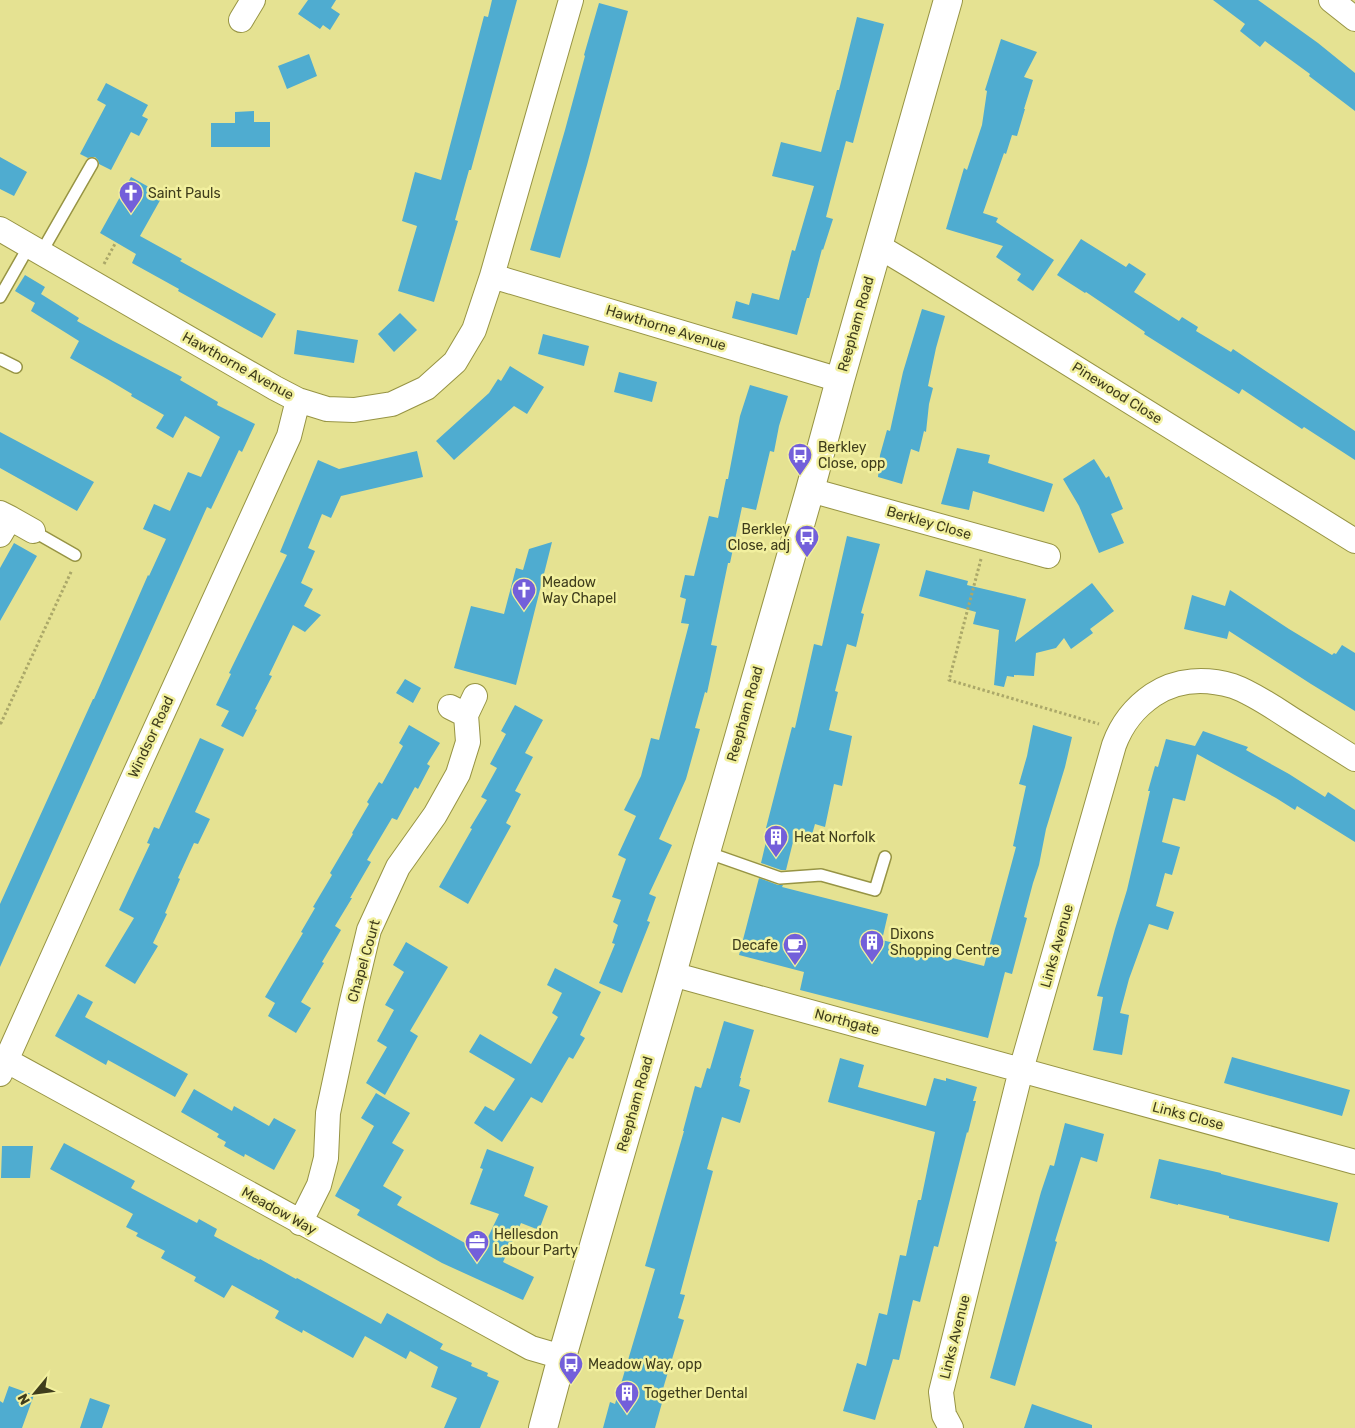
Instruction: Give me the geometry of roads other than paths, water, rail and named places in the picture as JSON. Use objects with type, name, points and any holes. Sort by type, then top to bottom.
[{"type":"street","points":[[241,20],[253,0]]},
{"type":"street","name":"Hawthorne Avenue","points":[[0,229],[298,400],[327,409],[354,410],[392,404],[426,388],[455,362],[474,330],[492,276],[571,0]]},
{"type":"street","name":"Reepham Road","points":[[543,1428],[948,0]]},
{"type":"street","points":[[1331,0],[1355,19]]},
{"type":"street","name":"Pinewood Close","points":[[878,246],[1355,541]]},
{"type":"street","name":"Hawthorne Avenue","points":[[492,276],[840,380]]},
{"type":"street","name":"Windsor Road","points":[[2,1064],[289,436],[298,400]]},
{"type":"street","name":"Berkley Close","points":[[810,490],[1048,556]]},
{"type":"street","points":[[3,522],[33,531]]},
{"type":"street","name":"Links Avenue","points":[[951,1428],[944,1415],[941,1392],[1021,1070],[1119,730],[1144,702],[1164,688],[1185,682],[1212,681],[1235,687],[1263,701],[1355,759]]},
{"type":"street","name":"Chapel Court","points":[[300,1223],[319,1185],[326,1158],[328,1113],[369,930],[398,867],[435,814],[458,774],[468,742],[464,706]]},
{"type":"street","name":"Northgate","points":[[672,974],[1021,1070]]},
{"type":"street","name":"Meadow Way","points":[[2,1064],[531,1348],[562,1357]]},
{"type":"street","name":"Links Close","points":[[1021,1070],[1355,1162]]},
{"type":"lane","points":[[0,297],[92,164]]},
{"type":"lane","points":[[0,359],[16,367]]},
{"type":"lane","points":[[33,531],[75,555]]},
{"type":"lane","points":[[706,852],[780,878],[821,875],[875,890],[885,857]]},
{"type":"place","name":"Saint Pauls","points":[[131,214]]},
{"type":"place","name":"Berkley Close, opp","points":[[800,476]]},
{"type":"place","name":"Berkley Close, adj","points":[[807,558]]},
{"type":"place","name":"Meadow Way Chapel","points":[[524,611]]},
{"type":"place","name":"Heat Norfolk","points":[[776,858]]},
{"type":"place","name":"Dixons Shopping Centre","points":[[872,963]]},
{"type":"place","name":"Decafe","points":[[795,966]]},
{"type":"place","name":"Hellesdon Labour Party","points":[[477,1263]]},
{"type":"place","name":"Meadow Way, opp","points":[[571,1385]]},
{"type":"place","name":"Together Dental","points":[[627,1414]]}]
